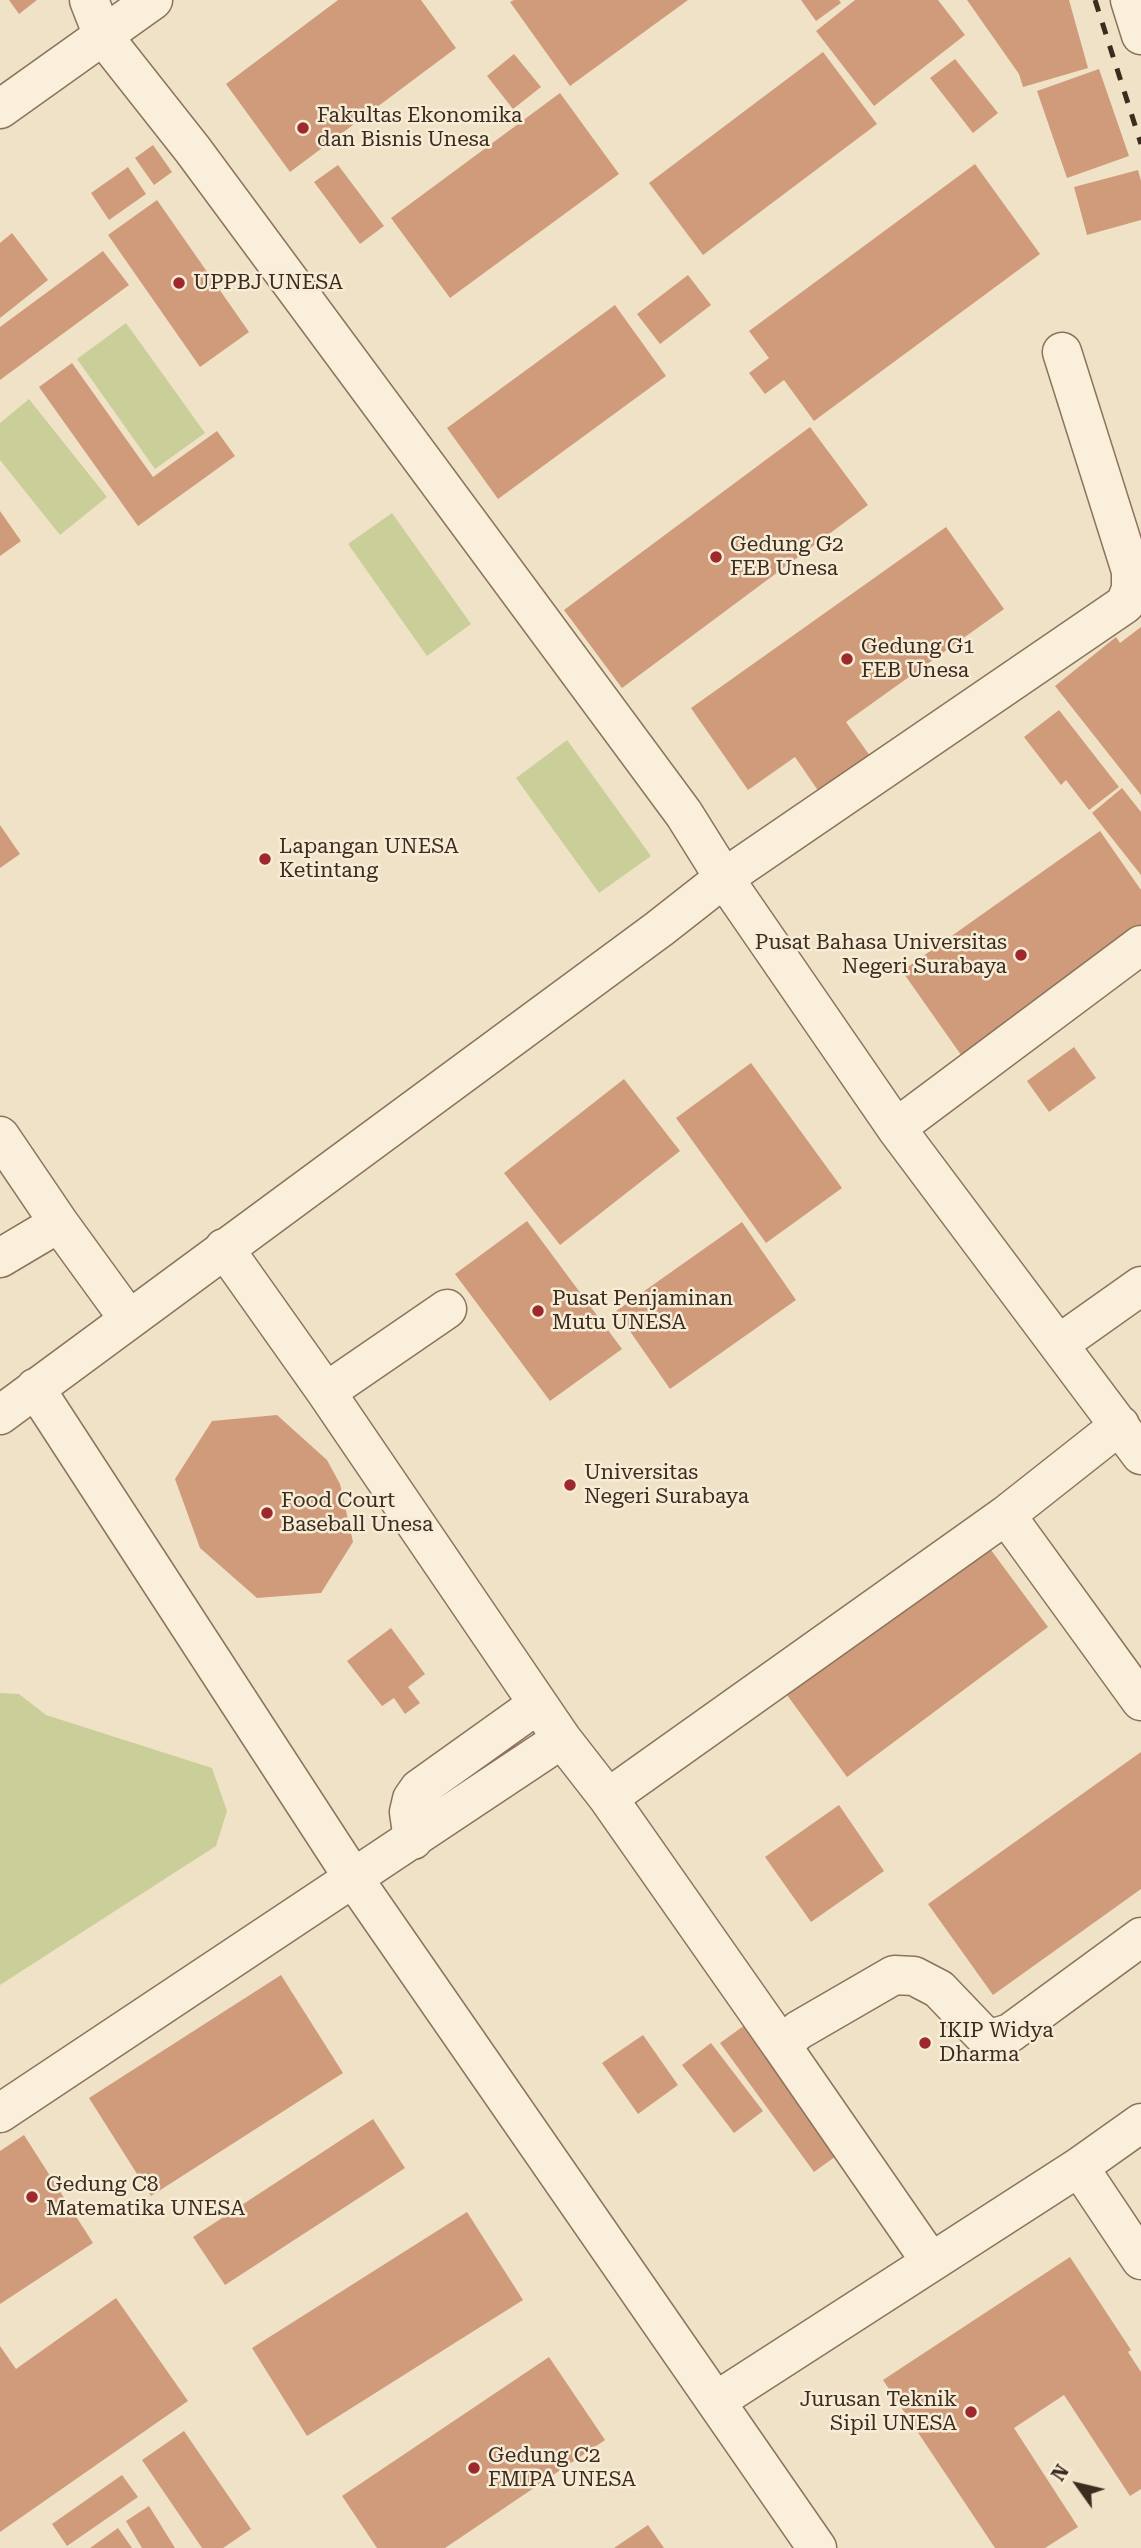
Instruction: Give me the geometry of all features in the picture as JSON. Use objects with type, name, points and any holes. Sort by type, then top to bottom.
[{"type":"street","points":[[89,0],[103,36],[192,150],[675,802],[896,1128],[1130,1440],[1006,1515],[608,1798]]},
{"type":"street","points":[[0,110],[153,0]]},
{"type":"street","points":[[1130,0],[1141,35]]},
{"type":"street","points":[[0,1415],[648,937],[724,878],[1125,604],[1131,589],[1131,571],[1062,352]]},
{"type":"street","points":[[896,1128],[1141,945]]},
{"type":"street","points":[[0,1136],[128,1318]]},
{"type":"street","points":[[0,1258],[59,1223]]},
{"type":"street","points":[[224,1248],[326,1392],[562,1739],[608,1798],[931,2262]]},
{"type":"street","points":[[1059,1344],[1141,1286]]},
{"type":"street","points":[[326,1392],[446,1309]]},
{"type":"street","points":[[36,1388],[354,1879],[817,2548]]},
{"type":"street","points":[[1006,1515],[1141,1701]]},
{"type":"street","points":[[414,1840],[409,1812],[412,1799],[419,1789],[538,1704]]},
{"type":"street","points":[[0,2113],[562,1739]]},
{"type":"street","points":[[781,2045],[799,2030],[894,1975],[914,1976],[939,1989],[982,2034],[994,2038],[1010,2033],[1141,1937]]},
{"type":"street","points":[[716,2401],[1079,2167],[1141,2123]]},
{"type":"street","points":[[1079,2167],[1141,2260]]},
{"type":"green space","points":[[126,323],[205,433],[155,469],[77,359]]},
{"type":"green space","points":[[29,399],[107,497],[60,535],[0,460],[0,423]]},
{"type":"green space","points":[[392,513],[471,624],[427,656],[348,544]]},
{"type":"green space","points":[[567,740],[651,856],[599,893],[516,778]]},
{"type":"green space","points":[[0,1693],[19,1694],[46,1715],[212,1768],[227,1811],[216,1846],[0,1985]]},
{"type":"building","points":[[9,0],[37,0],[19,14]]},
{"type":"building","name":"Fakultas Ekonomika dan Bisnis Unesa","points":[[338,0],[421,0],[456,48],[290,172],[226,84]]},
{"type":"building","points":[[688,0],[570,86],[510,2]]},
{"type":"building","points":[[801,0],[839,0],[841,3],[816,21]]},
{"type":"building","points":[[855,0],[938,0],[965,35],[874,106],[816,31]]},
{"type":"building","points":[[967,0],[1069,0],[1088,68],[1023,87],[1019,74]]},
{"type":"building","points":[[823,52],[877,124],[703,255],[649,183]]},
{"type":"building","points":[[514,54],[541,87],[513,109],[487,76]]},
{"type":"building","points":[[955,59],[998,113],[973,133],[930,78]]},
{"type":"building","points":[[1099,69],[1129,156],[1067,178],[1037,91]]},
{"type":"building","points":[[560,93],[619,174],[450,298],[391,218]]},
{"type":"building","points":[[153,145],[172,172],[154,185],[135,158]]},
{"type":"building","points":[[975,164],[1040,254],[814,421],[784,380],[765,394],[749,373],[769,358],[749,331]]},
{"type":"building","points":[[338,165],[384,226],[360,244],[314,182]]},
{"type":"building","points":[[128,167],[146,194],[109,220],[91,193]]},
{"type":"building","points":[[1138,170],[1141,181],[1141,220],[1087,235],[1074,187]]},
{"type":"building","name":"UPPBJ UNESA","points":[[157,200],[249,332],[200,367],[108,235]]},
{"type":"building","points":[[12,233],[48,280],[0,318],[0,243]]},
{"type":"building","points":[[103,251],[129,285],[0,380],[0,327]]},
{"type":"building","points":[[688,275],[711,305],[660,344],[637,314]]},
{"type":"building","points":[[615,305],[666,376],[498,499],[447,428]]},
{"type":"building","points":[[72,363],[153,477],[217,431],[235,456],[138,526],[39,387]]},
{"type":"building","name":"Gedung G2 FEB Unesa","points":[[810,427],[868,505],[622,688],[564,610]]},
{"type":"building","points":[[0,511],[21,541],[0,556]]},
{"type":"building","name":"Gedung G1 FEB Unesa","points":[[946,527],[1004,609],[846,722],[870,756],[819,792],[795,757],[748,790],[691,708]]},
{"type":"building","points":[[1141,627],[1141,795],[1055,686],[1116,637],[1120,643]]},
{"type":"building","points":[[1059,710],[1119,787],[1089,810],[1066,780],[1061,785],[1024,737]]},
{"type":"building","points":[[1122,788],[1141,812],[1141,875],[1092,813]]},
{"type":"building","points":[[0,825],[20,854],[0,868]]},
{"type":"building","name":"Pusat Bahasa Universitas Negeri Surabaya","points":[[1100,831],[1141,890],[1141,938],[966,1062],[902,971]]},
{"type":"building","points":[[1074,1047],[1096,1078],[1049,1112],[1027,1081]]},
{"type":"building","points":[[751,1063],[842,1188],[766,1243],[676,1118]]},
{"type":"building","points":[[624,1079],[680,1151],[560,1245],[504,1173]]},
{"type":"building","name":"Pusat Penjaminan Mutu UNESA","points":[[527,1221],[622,1349],[550,1401],[455,1274]]},
{"type":"building","points":[[742,1222],[796,1300],[670,1389],[616,1311]]},
{"type":"building","name":"Food Court Baseball Unesa","points":[[277,1415],[327,1460],[340,1484],[353,1542],[321,1593],[257,1598],[200,1548],[175,1479],[212,1421]]},
{"type":"building","points":[[988,1546],[1048,1627],[847,1777],[787,1695]]},
{"type":"building","points":[[391,1628],[425,1674],[408,1687],[420,1703],[405,1714],[394,1698],[382,1706],[347,1661]]},
{"type":"building","points":[[1141,1752],[1141,1889],[993,1995],[928,1904]]},
{"type":"building","points":[[839,1805],[884,1871],[811,1922],[765,1857]]},
{"type":"building","points":[[281,1975],[343,2073],[151,2196],[89,2098]]},
{"type":"building","points":[[749,2022],[843,2151],[814,2172],[720,2043]]},
{"type":"building","points":[[643,2035],[678,2085],[638,2114],[602,2063]]},
{"type":"building","points":[[711,2043],[763,2111],[734,2133],[682,2065]]},
{"type":"building","points":[[373,2119],[405,2168],[225,2285],[193,2237]]},
{"type":"building","name":"Gedung C8 Matematika UNESA","points":[[24,2135],[93,2243],[0,2304],[0,2151]]},
{"type":"building","points":[[467,2212],[523,2300],[307,2436],[252,2348]]},
{"type":"building","name":"Jurusan Teknik Sipil UNESA","points":[[1070,2257],[1131,2350],[1128,2352],[1141,2372],[1141,2489],[1130,2496],[1064,2395],[1014,2428],[1078,2527],[1045,2548],[995,2548],[883,2380]]},
{"type":"building","points":[[116,2298],[188,2401],[0,2532],[0,2346],[16,2369]]},
{"type":"building","name":"Gedung C2 FMIPA UNESA","points":[[549,2357],[605,2440],[445,2548],[377,2548],[342,2496]]},
{"type":"building","points":[[184,2431],[251,2529],[223,2548],[202,2548],[142,2460]]},
{"type":"building","points":[[122,2475],[138,2497],[67,2546],[52,2524]]},
{"type":"building","points":[[149,2506],[175,2548],[142,2548],[126,2521]]},
{"type":"building","points":[[648,2525],[664,2548],[614,2548]]},
{"type":"building","points":[[118,2528],[132,2548],[90,2548]]},
{"type":"railway","points":[[1095,0],[1141,144]]},
{"type":"place","name":"Fakultas Ekonomika dan Bisnis Unesa","points":[[303,128]]},
{"type":"place","name":"UPPBJ UNESA","points":[[179,283]]},
{"type":"place","name":"Gedung G2 FEB Unesa","points":[[716,557]]},
{"type":"place","name":"Gedung G1 FEB Unesa","points":[[847,659]]},
{"type":"place","name":"Lapangan UNESA Ketintang","points":[[265,859]]},
{"type":"place","name":"Pusat Bahasa Universitas Negeri Surabaya","points":[[1021,955]]},
{"type":"place","name":"Pusat Penjaminan Mutu UNESA","points":[[538,1311]]},
{"type":"place","name":"Universitas Negeri Surabaya","points":[[570,1485]]},
{"type":"place","name":"Food Court Baseball Unesa","points":[[267,1513]]},
{"type":"place","name":"IKIP Widya Dharma","points":[[925,2043]]},
{"type":"place","name":"Gedung C8 Matematika UNESA","points":[[32,2197]]},
{"type":"place","name":"Jurusan Teknik Sipil UNESA","points":[[971,2412]]},
{"type":"place","name":"Gedung C2 FMIPA UNESA","points":[[474,2468]]}]
